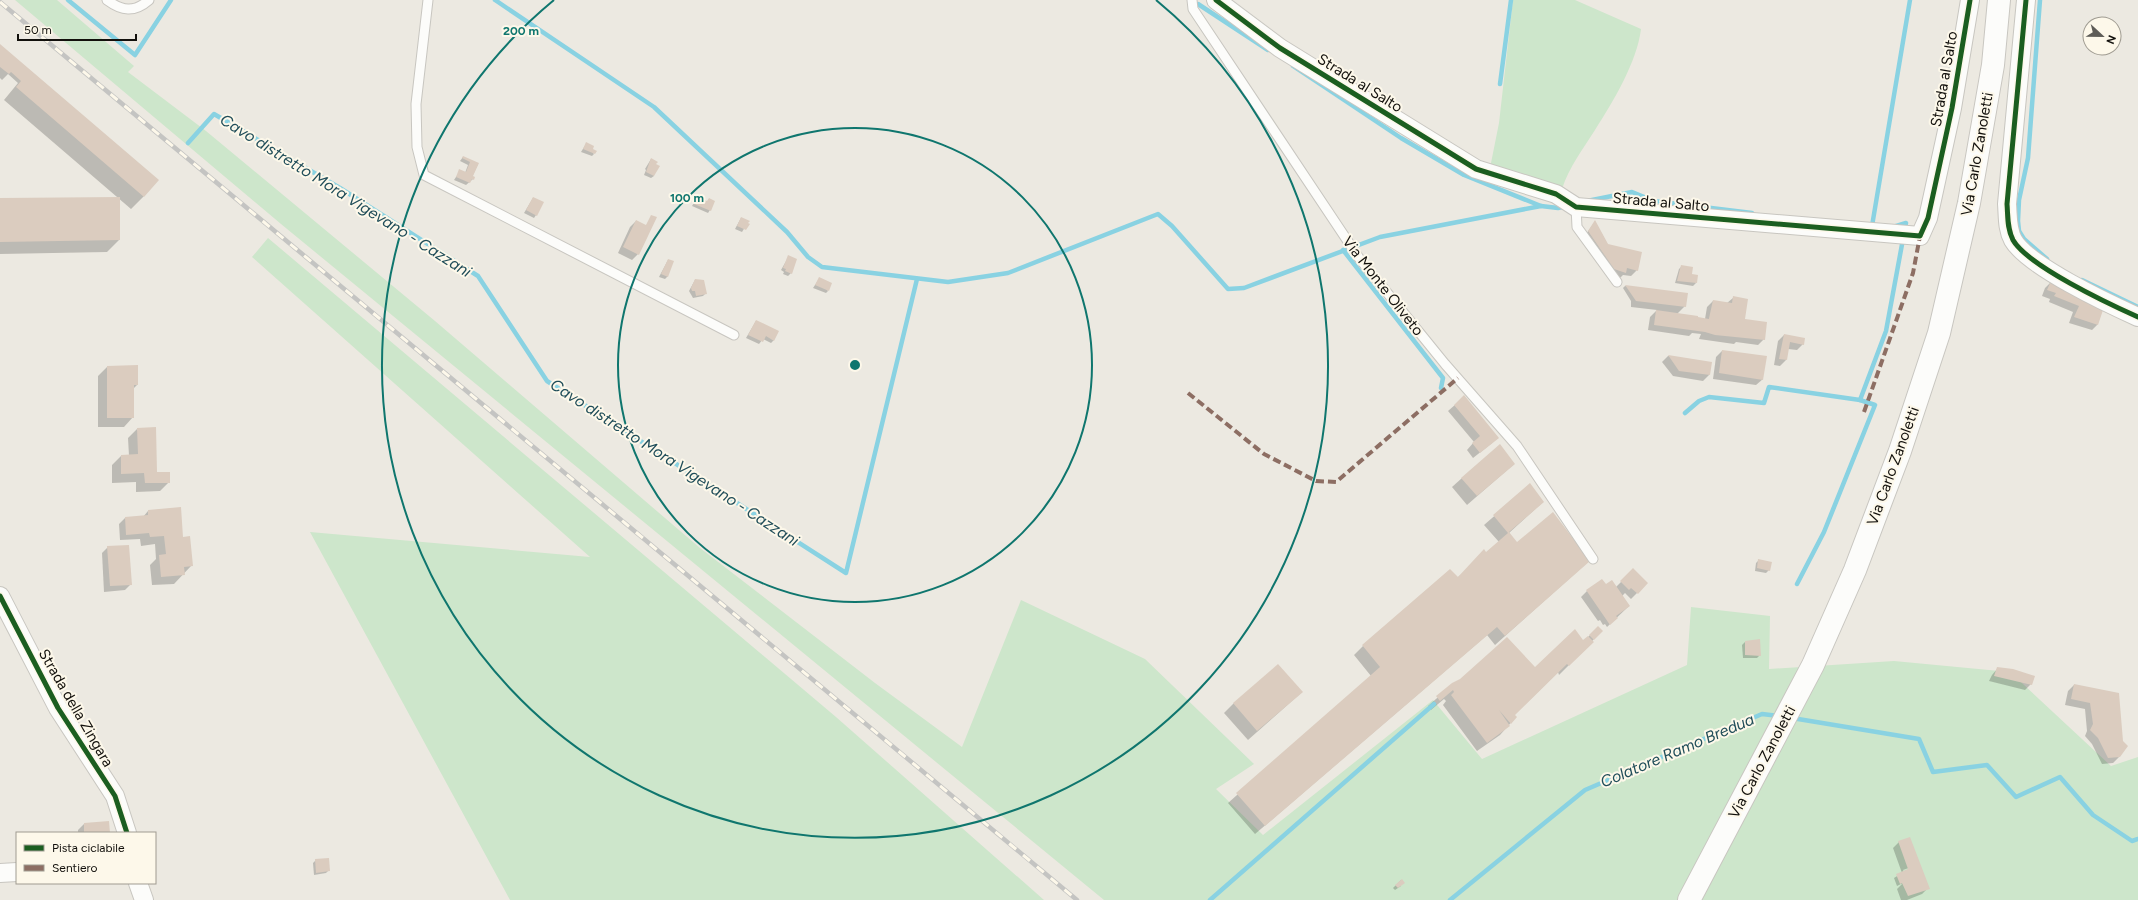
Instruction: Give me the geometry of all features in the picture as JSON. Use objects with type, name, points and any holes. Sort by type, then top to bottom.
[{"type":"main road","name":"Via Carlo Zanoletti","points":[[1689,900],[1813,665],[1855,570],[1900,451],[1939,333],[1970,195],[1993,66],[1999,0]]},
{"type":"street","name":"Strada al Salto","points":[[1216,0],[1280,48],[1476,169],[1556,194],[1572,204],[1920,236],[1928,218],[1952,108],[1970,0]]},
{"type":"street","points":[[2026,0],[2008,204],[2009,230],[2017,247],[2036,263],[2138,317]]},
{"type":"street","name":"Strada della Zingara","points":[[0,596],[58,708],[115,796],[128,832]]},
{"type":"street","points":[[0,873],[16,872]]},
{"type":"street","points":[[138,884],[144,900]]},
{"type":"lane","points":[[107,0],[121,9],[131,10],[141,7],[149,0]]},
{"type":"lane","points":[[428,0],[416,104],[417,147],[424,175],[734,335]]},
{"type":"lane","name":"Via Monte Oliveto","points":[[1192,0],[1193,9],[1347,242],[1445,364],[1517,446],[1593,559]]},
{"type":"lane","points":[[1572,204],[1577,227],[1617,282]]},
{"type":"green space","points":[[15,0],[57,0],[134,66],[128,72],[206,131],[435,321],[700,548],[875,683],[962,747],[1021,600],[1145,659],[1254,764],[1216,789],[1263,835],[1433,700],[1482,759],[1687,665],[1691,607],[1770,616],[1769,669],[1894,661],[2010,672],[2111,766],[2138,757],[2138,900],[1104,900],[281,224]]},
{"type":"green space","points":[[1513,0],[1575,0],[1641,29],[1635,55],[1623,81],[1609,107],[1572,166],[1562,189],[1490,168],[1499,123]]},
{"type":"green space","points":[[268,238],[836,717],[1044,900],[510,900],[310,532],[590,557],[252,257]]},
{"type":"building","points":[[0,44],[159,180],[144,197],[16,87],[21,81],[11,72],[9,74],[0,67]]},
{"type":"building","points":[[586,142],[594,146],[593,149],[597,151],[595,154],[583,149]]},
{"type":"building","points":[[463,156],[479,163],[473,176],[475,177],[474,180],[472,179],[470,183],[456,177],[459,169],[466,172],[470,162],[462,158]]},
{"type":"building","points":[[651,158],[658,162],[656,164],[660,166],[654,176],[646,172]]},
{"type":"building","points":[[120,197],[120,240],[0,242],[0,198]]},
{"type":"building","points":[[533,197],[544,202],[537,216],[526,210]]},
{"type":"building","points":[[697,197],[707,201],[709,198],[715,201],[711,211],[694,204]]},
{"type":"building","points":[[651,215],[657,217],[639,255],[623,247],[636,220],[646,225]]},
{"type":"building","points":[[741,217],[750,221],[748,223],[750,224],[746,230],[737,226]]},
{"type":"building","points":[[1595,220],[1608,244],[1642,252],[1638,271],[1627,268],[1626,273],[1614,269],[1588,231]]},
{"type":"building","points":[[788,255],[797,259],[792,274],[785,271],[786,269],[783,268]]},
{"type":"building","points":[[668,259],[674,261],[668,277],[661,274]]},
{"type":"building","points":[[1681,265],[1693,267],[1692,274],[1698,275],[1697,283],[1677,281]]},
{"type":"building","points":[[819,277],[832,283],[829,291],[815,285]]},
{"type":"building","points":[[695,279],[704,280],[707,294],[696,296],[695,291],[692,291],[691,288]]},
{"type":"building","points":[[2051,281],[2105,304],[2098,325],[2074,317],[2079,306],[2054,296],[2056,293],[2047,290]]},
{"type":"building","points":[[1625,285],[1688,293],[1686,307],[1636,301]]},
{"type":"building","points":[[1733,296],[1748,299],[1745,319],[1767,322],[1765,340],[1715,335],[1705,332],[1654,325],[1656,310],[1709,319],[1713,300],[1732,303]]},
{"type":"building","points":[[756,320],[779,331],[774,341],[766,336],[763,342],[748,335]]},
{"type":"building","points":[[1784,334],[1805,338],[1804,345],[1790,342],[1787,360],[1779,359]]},
{"type":"building","points":[[1722,350],[1767,356],[1763,380],[1719,373]]},
{"type":"building","points":[[1668,355],[1712,362],[1710,375],[1679,371]]},
{"type":"building","points":[[138,365],[138,385],[134,385],[134,418],[107,418],[107,366]]},
{"type":"building","points":[[1464,395],[1499,438],[1480,453],[1472,443],[1480,436],[1454,405]]},
{"type":"building","points":[[156,427],[157,472],[170,472],[170,483],[145,483],[144,473],[121,474],[121,455],[138,454],[137,428]]},
{"type":"building","points":[[1500,444],[1515,464],[1477,496],[1461,478]]},
{"type":"building","points":[[1530,483],[1544,502],[1509,532],[1517,542],[1553,512],[1590,561],[1505,636],[1497,627],[1265,826],[1236,793],[1380,667],[1362,645],[1450,569],[1458,577],[1484,549],[1486,552],[1508,533],[1493,515]]},
{"type":"building","points":[[181,507],[183,537],[190,536],[193,566],[184,567],[185,575],[161,577],[159,555],[166,554],[164,536],[150,537],[149,533],[126,535],[125,517],[148,515],[148,510]]},
{"type":"building","points":[[129,545],[132,585],[110,586],[107,546]]},
{"type":"building","points":[[1758,559],[1772,562],[1770,571],[1757,568]]},
{"type":"building","points":[[1633,568],[1648,583],[1638,594],[1631,588],[1629,590],[1620,581]]},
{"type":"building","points":[[1602,579],[1606,584],[1612,580],[1630,606],[1616,616],[1618,618],[1610,625],[1586,590]]},
{"type":"building","points":[[1598,626],[1603,631],[1594,640],[1589,635]]},
{"type":"building","points":[[1575,629],[1583,640],[1588,636],[1594,642],[1569,666],[1567,664],[1515,715],[1517,717],[1511,724],[1499,710],[1510,726],[1487,743],[1451,695],[1454,692],[1453,690],[1440,701],[1436,696],[1452,683],[1460,679],[1507,637],[1535,667]]},
{"type":"building","points":[[1760,639],[1761,656],[1745,655],[1745,641]]},
{"type":"building","points":[[1278,664],[1303,692],[1257,731],[1233,703]]},
{"type":"building","points":[[1997,667],[2013,669],[2035,676],[2032,685],[1994,676]]},
{"type":"building","points":[[2074,684],[2119,693],[2123,741],[2128,746],[2120,757],[2108,758],[2098,738],[2090,730],[2093,724],[2090,703],[2071,699]]},
{"type":"building","points":[[109,821],[110,832],[84,832],[84,823]]},
{"type":"building","points":[[1910,837],[1930,889],[1908,896],[1902,883],[1900,884],[1896,874],[1908,869],[1898,841]]},
{"type":"building","points":[[329,858],[330,871],[316,873],[315,859]]},
{"type":"building","points":[[1402,879],[1405,883],[1398,888],[1395,885]]},
{"type":"waterway","points":[[68,0],[135,55],[171,0]]},
{"type":"waterway","name":"Cavo distretto Mora Vigevano - Cazzani","points":[[495,0],[654,107],[787,232],[808,257],[822,267],[948,282],[1008,273],[1158,214],[1172,226],[1228,289],[1244,288],[1380,237],[1541,206]]},
{"type":"waterway","name":"Cavo distretto Mora Vigevano - Cazzani","points":[[1500,84],[1511,0]]},
{"type":"waterway","name":"Cavo distretto Mora Vigevano - Cazzani","points":[[1872,226],[1910,0]]},
{"type":"waterway","name":"Cavo distretto Mora Vigevano - Cazzani","points":[[2040,0],[2028,158],[2019,200],[2018,221],[2019,231],[2024,239],[2047,259]]},
{"type":"waterway","name":"Cavo distretto Mora Vigevano - Cazzani","points":[[1198,4],[1268,50]]},
{"type":"waterway","name":"Cavo distretto Mora Vigevano - Cazzani","points":[[1293,66],[1401,138],[1464,175],[1541,206],[1558,208],[1566,206]]},
{"type":"waterway","name":"Cavo distretto Mora Vigevano - Cazzani","points":[[188,143],[214,114],[340,188],[478,276],[547,381],[846,573],[917,279]]},
{"type":"waterway","name":"Cavo distretto Mora Vigevano - Cazzani","points":[[1587,201],[1632,192],[1654,201],[1752,213]]},
{"type":"waterway","name":"Cavo distretto Mora Vigevano - Cazzani","points":[[1893,227],[1906,223],[1904,232]]},
{"type":"waterway","name":"Cavo distretto Mora Vigevano - Cazzani","points":[[1797,584],[1824,532],[1875,405],[1860,400],[1886,331],[1903,239]]},
{"type":"waterway","name":"Cavo distretto Mora Vigevano - Cazzani","points":[[1343,250],[1443,378],[1441,388]]},
{"type":"waterway","name":"Cavo distretto Mora Vigevano - Cazzani","points":[[2082,280],[2138,307]]},
{"type":"waterway","name":"Cavo distretto Mora Vigevano - Cazzani","points":[[1685,413],[1699,401],[1709,397],[1764,403],[1769,387],[1860,400]]},
{"type":"waterway","points":[[1210,900],[1434,704]]},
{"type":"waterway","name":"Colatore Ramo Bredua","points":[[1450,900],[1585,790],[1762,714],[1779,716]]},
{"type":"waterway","name":"Colatore Ramo Bredua","points":[[1792,718],[1919,739],[1933,772],[1987,765],[2016,797],[2060,777],[2093,815],[2132,841],[2138,839]]},
{"type":"railway","points":[[0,2],[1077,900]]},
{"type":"marked path","points":[[1864,412],[1913,273],[1920,236]]},
{"type":"marked path","points":[[1188,393],[1264,454],[1316,481],[1336,482],[1458,378]]},
{"type":"cycle path","points":[[1216,0],[1280,48],[1476,169],[1556,194],[1576,207],[1920,236],[1928,218],[1952,108],[1970,0]]},
{"type":"cycle path","points":[[2026,0],[2007,204],[2008,222],[2011,236],[2021,250],[2051,272],[2090,294],[2138,317]]},
{"type":"cycle path","points":[[0,596],[58,708],[115,796],[127,832]]}]
